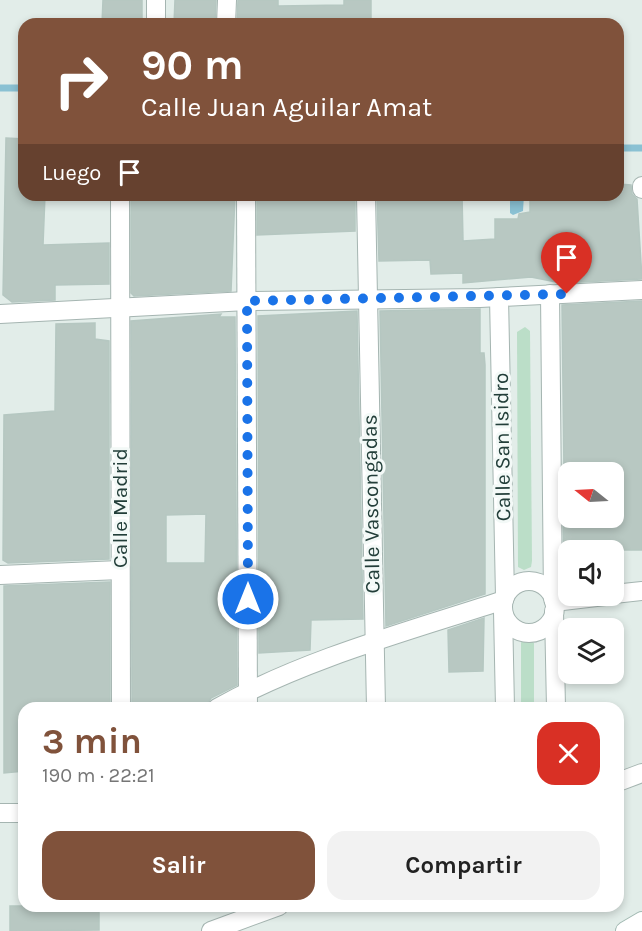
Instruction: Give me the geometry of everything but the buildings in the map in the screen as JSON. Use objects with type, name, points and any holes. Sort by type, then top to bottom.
[{"type":"street","points":[[156,0],[156,18]]},
{"type":"street","points":[[226,18],[227,0]]},
{"type":"street","name":"Calle Madrid","points":[[120,201],[121,702]]},
{"type":"street","points":[[246,201],[248,699],[374,642],[504,602],[515,585],[530,581],[544,586],[554,604],[547,625],[533,632],[525,632],[510,625],[504,602]]},
{"type":"street","name":"Calle Vascongadas","points":[[366,201],[366,301],[376,702]]},
{"type":"street","points":[[0,314],[247,301],[353,298],[366,301],[642,290]]},
{"type":"street","points":[[550,294],[556,702]]},
{"type":"street","name":"Calle San Isidro","points":[[499,297],[505,702]]},
{"type":"street","points":[[0,575],[120,570]]},
{"type":"street","points":[[624,593],[642,591]]},
{"type":"street","points":[[554,604],[558,603]]},
{"type":"street","points":[[624,780],[642,773]]},
{"type":"street","points":[[0,813],[18,813]]},
{"type":"street","points":[[211,931],[263,912]]},
{"type":"street","points":[[625,931],[642,921]]},
{"type":"green space","points":[[525,327],[530,331],[532,561],[531,567],[524,570],[518,567],[517,332]]},
{"type":"green space","points":[[527,638],[534,643],[534,702],[521,702],[522,639]]},
{"type":"water","points":[[510,201],[524,201],[523,211],[513,215],[510,213]]},
{"type":"waterway","points":[[0,88],[18,88]]},
{"type":"waterway","points":[[624,148],[642,148]]},
{"type":"route","points":[[248,599],[247,301],[353,298],[366,301],[567,294]]}]
